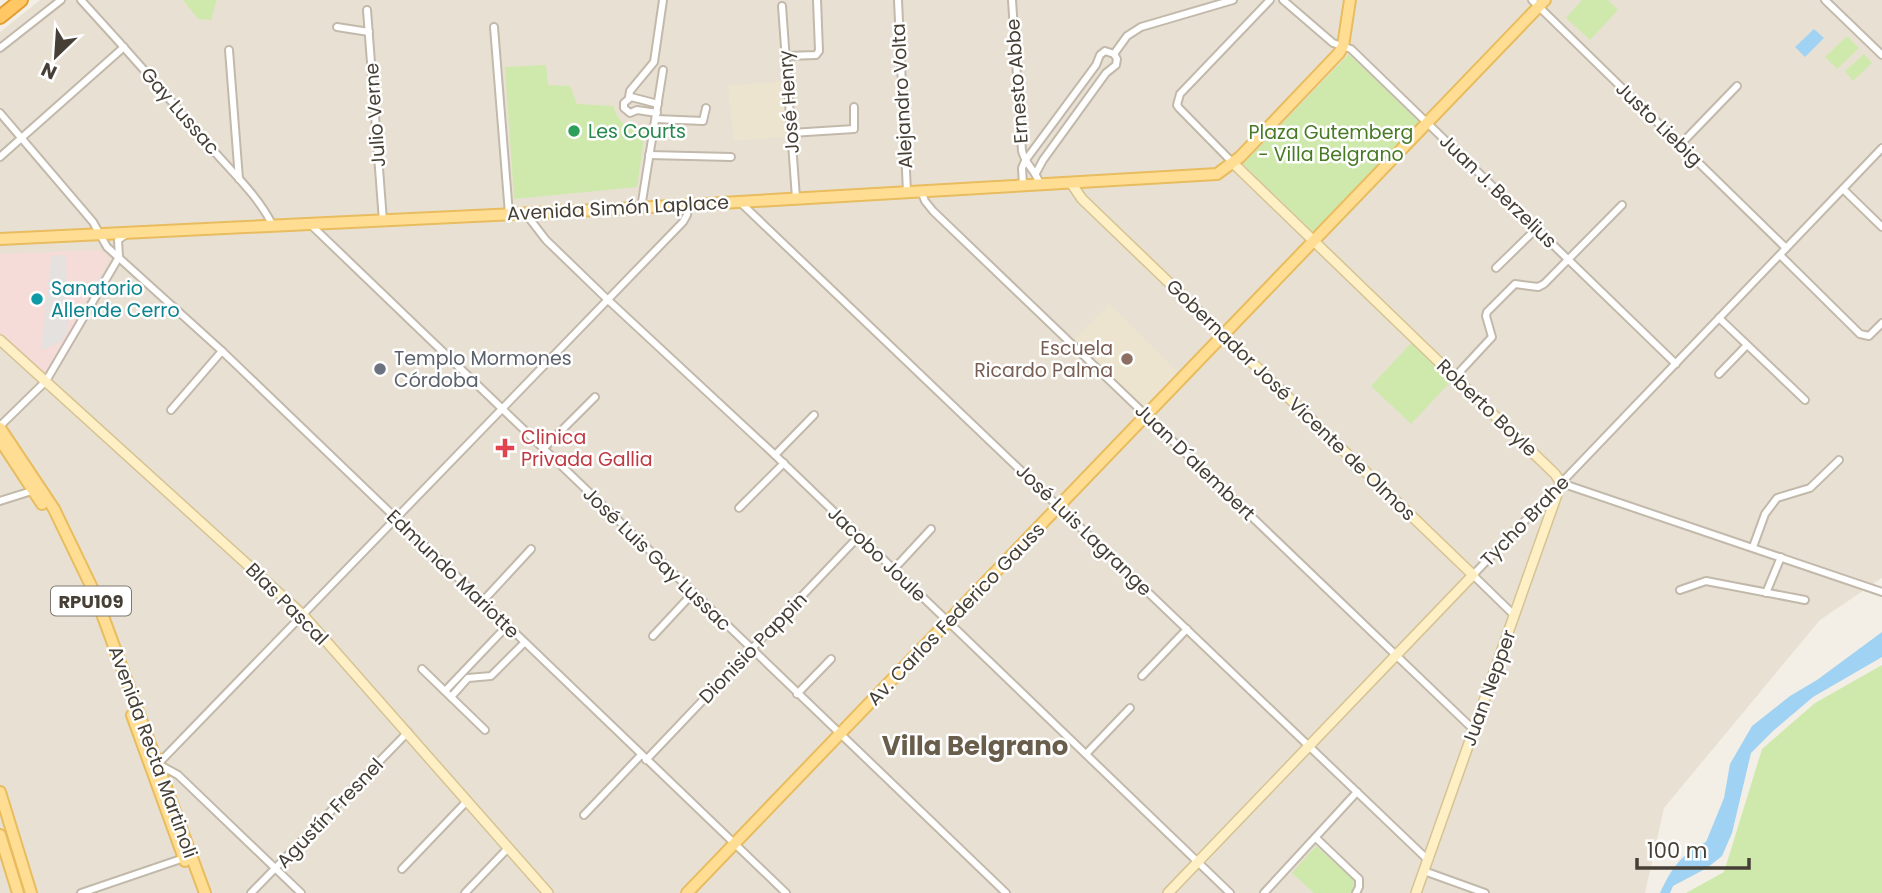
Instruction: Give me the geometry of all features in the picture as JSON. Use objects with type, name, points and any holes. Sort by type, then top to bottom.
[{"type":"highway","points":[[0,17],[21,0]]},
{"type":"main road","points":[[1233,163],[1332,62],[1343,46],[1350,0]]},
{"type":"main road","name":"Av. Carlos Federico Gauss","points":[[687,893],[1315,242],[1539,2]]},
{"type":"main road","name":"Avenida Simón Laplace","points":[[0,239],[641,208],[1023,185],[1038,179],[1071,183],[1213,175],[1233,163]]},
{"type":"main road","name":"Roberto Boyle","points":[[1233,163],[1555,474],[1561,483]]},
{"type":"main road","name":"Gobernador José Vicente de Olmos","points":[[1071,183],[1082,200],[1473,575]]},
{"type":"main road","name":"Blas Pascal","points":[[0,341],[303,615],[548,893]]},
{"type":"main road","name":"Avenida Recta Martinoli","points":[[0,427],[65,531],[94,592],[155,767],[205,893]]},
{"type":"main road","name":"Avenida Recta Martinoli","points":[[0,440],[37,488],[89,596],[134,718],[140,725],[197,893]]},
{"type":"main road","name":"Juan Nepper","points":[[1416,893],[1561,483]]},
{"type":"main road","name":"Tycho Brahe","points":[[1168,893],[1473,575]]},
{"type":"main road","points":[[0,792],[32,893]]},
{"type":"main road","points":[[0,835],[18,893]]},
{"type":"street","points":[[0,48],[61,0]]},
{"type":"street","name":"Gay Lussac","points":[[81,0],[240,181],[267,214],[273,226]]},
{"type":"street","points":[[663,0],[654,62],[630,91],[624,103],[627,112],[703,121],[706,108]]},
{"type":"street","points":[[786,56],[817,55],[817,0]]},
{"type":"street","name":"Alejandro Volta","points":[[898,0],[907,192]]},
{"type":"street","name":"Ernesto Abbe","points":[[1012,0],[1022,152],[1038,179]]},
{"type":"street","points":[[1114,54],[1127,36],[1141,27],[1233,0]]},
{"type":"street","points":[[1261,8],[1263,0]]},
{"type":"street","points":[[1261,8],[1269,0]]},
{"type":"street","name":"Juan J. Berzelius","points":[[1283,0],[1333,43],[1351,49],[1676,364]]},
{"type":"street","points":[[1825,0],[1882,55]]},
{"type":"street","name":"Justo Liebig","points":[[1539,2],[1786,248]]},
{"type":"street","name":"José Henry","points":[[782,6],[796,198]]},
{"type":"street","name":"Roberto Boyle","points":[[1233,163],[1179,108],[1177,100],[1261,8]]},
{"type":"street","name":"Julio Verne","points":[[367,9],[383,221]]},
{"type":"street","points":[[337,27],[369,32]]},
{"type":"street","points":[[494,27],[509,214]]},
{"type":"street","points":[[0,157],[124,47]]},
{"type":"street","points":[[229,50],[240,181]]},
{"type":"street","points":[[1025,161],[1096,65],[1100,55],[1105,51],[1114,54],[1116,65],[1105,73],[1043,160],[1038,179]]},
{"type":"street","points":[[641,208],[663,70]]},
{"type":"street","points":[[1680,145],[1737,86]]},
{"type":"street","points":[[629,97],[659,104]]},
{"type":"street","points":[[791,133],[854,130],[854,107]]},
{"type":"street","name":"Edmundo Mariotte","points":[[0,113],[93,222],[107,247],[222,351],[786,893]]},
{"type":"street","name":"Tycho Brahe","points":[[1473,575],[1882,148]]},
{"type":"street","points":[[649,155],[731,157]]},
{"type":"street","name":"Ernesto Abbe","points":[[1023,185],[1022,168],[1025,161]]},
{"type":"street","points":[[1843,189],[1882,227]]},
{"type":"street","name":"Juan D´alembert","points":[[921,191],[933,211],[1474,730]]},
{"type":"street","name":"José Luis Lagrange","points":[[739,201],[1428,860]]},
{"type":"street","points":[[301,893],[178,775],[155,767],[682,222],[687,215],[688,205]]},
{"type":"street","points":[[1454,378],[1489,342],[1492,333],[1487,312],[1515,284],[1538,287],[1544,284],[1622,205]]},
{"type":"street","name":"Jacobo Joule","points":[[526,214],[546,240],[607,299],[775,455],[1230,893]]},
{"type":"street","name":"José Luis Gay Lussac","points":[[310,224],[1006,893]]},
{"type":"street","points":[[1496,268],[1537,228]]},
{"type":"street","points":[[0,427],[46,381],[119,257],[118,240],[125,234]]},
{"type":"street","points":[[1780,255],[1860,334],[1869,336],[1882,323]]},
{"type":"street","points":[[1719,318],[1805,400]]},
{"type":"street","points":[[1719,374],[1747,345]]},
{"type":"street","points":[[172,410],[222,351]]},
{"type":"street","points":[[543,449],[595,397]]},
{"type":"street","points":[[775,455],[814,415]]},
{"type":"street","points":[[1753,547],[1762,519],[1777,498],[1810,488],[1839,460]]},
{"type":"street","points":[[739,508],[783,463]]},
{"type":"street","name":"Roberto Boyle","points":[[1561,483],[1882,592]]},
{"type":"street","points":[[0,501],[37,488]]},
{"type":"street","points":[[894,569],[931,530]]},
{"type":"street","name":"Dionisio Pappin","points":[[584,815],[751,650],[859,536]]},
{"type":"street","points":[[482,602],[531,549]]},
{"type":"street","points":[[1766,593],[1781,557]]},
{"type":"street","name":"Gobernador José Vicente de Olmos","points":[[1473,575],[1515,616]]},
{"type":"street","points":[[1680,590],[1706,581],[1805,600]]},
{"type":"street","points":[[653,636],[693,593]]},
{"type":"street","points":[[451,697],[465,675],[507,626]]},
{"type":"street","points":[[1142,676],[1187,629]]},
{"type":"street","points":[[445,691],[465,675],[491,676],[524,643]]},
{"type":"street","points":[[797,694],[831,659]]},
{"type":"street","points":[[422,669],[485,730]]},
{"type":"street","points":[[1086,754],[1130,708]]},
{"type":"street","name":"Agustín Fresnel","points":[[251,893],[408,732]]},
{"type":"street","points":[[1264,893],[1357,792]]},
{"type":"street","points":[[402,869],[467,801]]},
{"type":"street","points":[[1316,838],[1359,879],[1358,890]]},
{"type":"street","points":[[465,893],[509,848]]},
{"type":"street","points":[[80,893],[184,858]]},
{"type":"street","points":[[1424,871],[1485,893]]},
{"type":"shaded area","points":[[40,0],[1882,0],[1882,578],[1820,620],[1664,808],[1645,893],[0,893],[0,32]]},
{"type":"shaded area","points":[[784,81],[789,136],[734,141],[728,86]]},
{"type":"shaded area","points":[[101,250],[110,258],[46,376],[0,334],[0,254]]},
{"type":"shaded area","points":[[66,255],[68,331],[62,341],[41,351],[51,256]]},
{"type":"shaded area","name":"Escuela Ricardo Palma","points":[[1109,304],[1181,376],[1147,411],[1073,341]]},
{"type":"green space","points":[[183,0],[217,0],[211,20],[198,19]]},
{"type":"green space","points":[[1582,0],[1608,0],[1618,10],[1590,40],[1566,18]]},
{"type":"green space","points":[[1847,36],[1859,48],[1837,69],[1825,57]]},
{"type":"green space","name":"Plaza Gutemberg - Villa Belgrano","points":[[1349,54],[1419,122],[1313,232],[1243,164]]},
{"type":"green space","points":[[1864,54],[1872,63],[1853,81],[1845,71]]},
{"type":"green space","name":"Les Courts","points":[[546,65],[548,85],[570,86],[577,104],[613,106],[625,125],[645,132],[637,187],[514,199],[505,67]]},
{"type":"green space","points":[[1413,341],[1453,379],[1411,424],[1371,386]]},
{"type":"green space","points":[[1882,665],[1882,893],[1686,893],[1724,872],[1762,749],[1815,703]]},
{"type":"green space","points":[[1316,846],[1354,880],[1350,893],[1314,893],[1292,873]]},
{"type":"water","points":[[1814,29],[1824,38],[1805,57],[1795,47]]},
{"type":"water","points":[[1882,632],[1882,657],[1813,697],[1751,753],[1732,833],[1722,856],[1707,868],[1673,886],[1670,893],[1660,893],[1678,863],[1706,842],[1724,798],[1730,764],[1752,726]]},
{"type":"place","name":"Les Courts","points":[[574,131]]},
{"type":"place","name":"Sanatorio Allende Cerro","points":[[37,299]]},
{"type":"place","name":"Escuela Ricardo Palma","points":[[1127,359]]},
{"type":"place","name":"Templo Mormones Córdoba","points":[[380,369]]},
{"type":"place","name":"Clinica Privada Gallia","points":[[505,448]]},
{"type":"district","name":"Villa Belgrano","points":[[975,746]]}]
